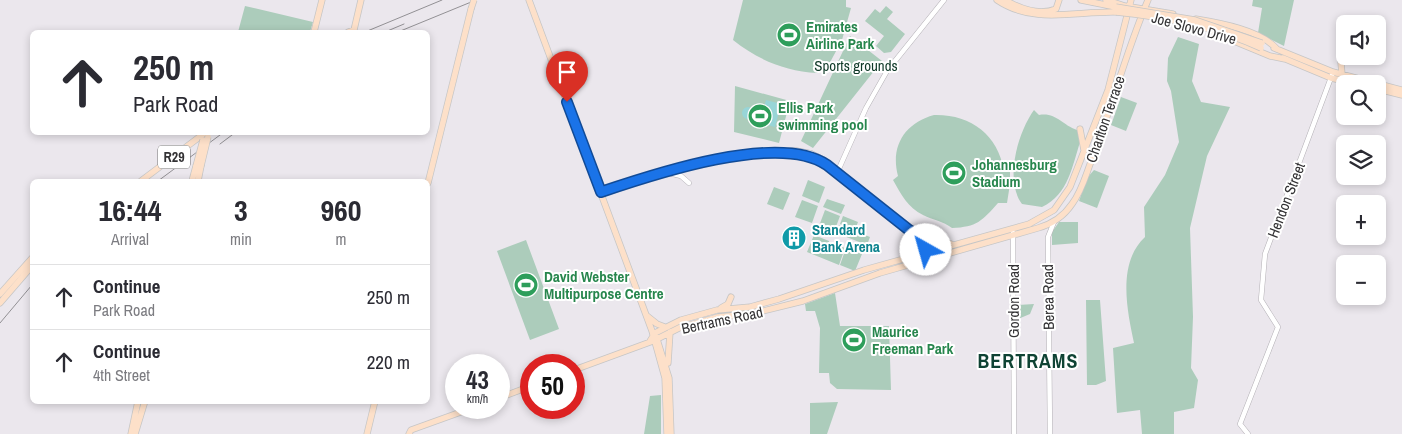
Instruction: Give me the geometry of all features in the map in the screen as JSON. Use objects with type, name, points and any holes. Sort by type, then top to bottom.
[{"type":"main road","points":[[314,30],[322,0]]},
{"type":"main road","points":[[351,30],[361,0]]},
{"type":"main road","points":[[429,179],[474,0]]},
{"type":"main road","points":[[529,0],[669,378]]},
{"type":"main road","name":"Joe Slovo Drive","points":[[998,0],[1019,12],[1036,16],[1113,5]]},
{"type":"main road","points":[[1005,0],[1021,8],[1044,12],[1056,9],[1059,0]]},
{"type":"main road","name":"Joe Slovo Drive","points":[[1081,0],[1113,5],[1147,15],[1193,24],[1261,46],[1277,49],[1332,75],[1342,74],[1402,90]]},
{"type":"main road","points":[[1136,0],[1141,10]]},
{"type":"main road","points":[[1149,0],[1156,10]]},
{"type":"main road","name":"Charlton Terrace","points":[[1054,222],[1066,211],[1077,196],[1115,96],[1141,10],[1149,0]]},
{"type":"main road","points":[[1113,5],[1129,2],[1141,10],[1191,25],[1270,56],[1285,59]]},
{"type":"main road","name":"Charlton Terrace","points":[[1047,215],[1068,192],[1108,90],[1129,2]]},
{"type":"main road","points":[[1141,10],[1156,10],[1222,23],[1250,33],[1277,49]]},
{"type":"main road","name":"Joe Slovo Drive","points":[[1261,46],[1285,59],[1336,76]]},
{"type":"main road","points":[[1341,65],[1342,74]]},
{"type":"main road","points":[[1386,91],[1402,95]]},
{"type":"main road","points":[[1080,129],[1084,152]]},
{"type":"main road","points":[[193,179],[199,166],[207,135]]},
{"type":"main road","name":"R29","points":[[143,179],[207,135]]},
{"type":"main road","points":[[198,179],[199,166]]},
{"type":"main road","name":"Bertrams Road","points":[[653,337],[665,327],[717,310],[750,307],[779,299],[864,270],[1012,229],[1047,215]]},
{"type":"main road","name":"Bertrams Road","points":[[653,337],[718,317],[751,314],[803,301],[880,273],[1013,236],[1054,222]]},
{"type":"main road","points":[[919,236],[954,245]]},
{"type":"main road","points":[[925,253],[926,240]]},
{"type":"main road","points":[[0,294],[30,262]]},
{"type":"main road","points":[[0,303],[30,263]]},
{"type":"main road","points":[[717,310],[728,304],[731,297]]},
{"type":"main road","points":[[645,314],[655,323],[665,327]]},
{"type":"main road","points":[[670,332],[671,434]]},
{"type":"main road","points":[[585,365],[653,337]]},
{"type":"main road","points":[[653,337],[665,378],[667,434]]},
{"type":"main road","points":[[133,434],[138,404]]},
{"type":"main road","points":[[133,434],[144,404]]},
{"type":"main road","points":[[367,434],[374,404]]},
{"type":"main road","points":[[410,432],[445,418]]},
{"type":"street","points":[[838,172],[866,108],[887,71],[944,0]]},
{"type":"street","name":"Hendon Street","points":[[1248,434],[1240,424],[1278,327],[1261,300],[1265,254],[1332,75]]},
{"type":"street","points":[[601,192],[735,155],[795,150],[811,153],[838,172],[919,236],[938,248],[942,255]]},
{"type":"street","points":[[667,173],[681,176],[689,183]]},
{"type":"street","name":"Berea Road","points":[[1050,434],[1048,237],[1054,222]]},
{"type":"street","name":"Gordon Road","points":[[1012,229],[1014,434]]},
{"type":"green space","name":"Emirates Airline Park","points":[[743,0],[846,0],[846,7],[851,8],[842,40],[827,68],[823,66],[817,73],[794,70],[772,63],[762,59],[733,40]]},
{"type":"green space","points":[[1253,0],[1294,0],[1284,46],[1258,33],[1262,8],[1252,6]]},
{"type":"green space","points":[[245,6],[313,22],[311,30],[239,30]]},
{"type":"green space","points":[[886,6],[893,12],[887,19],[905,34],[891,52],[884,53],[876,46],[884,36],[865,21],[875,9],[880,13]]},
{"type":"green space","name":"Sports grounds","points":[[850,36],[882,61],[813,148],[801,141]]},
{"type":"green space","points":[[1178,37],[1199,44],[1192,81],[1201,102],[1230,107],[1207,156],[1190,228],[1193,317],[1191,368],[1198,380],[1194,408],[1174,412],[1174,434],[1142,434],[1140,410],[1117,413],[1113,348],[1134,343],[1127,302],[1127,273],[1130,260],[1136,248],[1145,237],[1144,207],[1165,175],[1179,142],[1171,91],[1167,81],[1168,58]]},
{"type":"green space","name":"Ellis Park swimming pool","points":[[735,86],[790,101],[779,143],[734,132]]},
{"type":"green space","points":[[1121,97],[1137,103],[1126,131],[1111,125]]},
{"type":"green space","points":[[1034,110],[1039,115],[1055,117],[1077,130],[1081,139],[1072,169],[1064,187],[1058,195],[1042,207],[1022,204],[1014,182],[1015,156],[1018,143]]},
{"type":"green space","name":"Johannesburg Stadium","points":[[934,115],[959,118],[980,129],[996,147],[1004,171],[1010,169],[1007,203],[998,203],[983,219],[967,226],[952,228],[918,212],[909,205],[893,180],[898,176],[896,155],[902,137],[915,124]]},
{"type":"green space","points":[[1094,170],[1109,176],[1097,208],[1079,201],[1087,178]]},
{"type":"green space","points":[[808,180],[825,187],[819,203],[802,196]]},
{"type":"green space","points":[[774,187],[790,193],[783,210],[767,204]]},
{"type":"green space","points":[[827,199],[845,205],[841,214],[823,207]]},
{"type":"green space","points":[[802,200],[818,206],[812,223],[795,217]]},
{"type":"green space","points":[[825,210],[840,216],[834,232],[819,226]]},
{"type":"green space","points":[[843,216],[858,222],[855,230],[840,224]]},
{"type":"green space","points":[[1059,222],[1078,222],[1078,243],[1052,245],[1052,232]]},
{"type":"green space","points":[[839,225],[870,237],[867,245],[836,233]]},
{"type":"green space","points":[[814,235],[829,241],[829,244],[830,242],[845,248],[839,265],[807,252]]},
{"type":"green space","name":"David Webster Multipurpose Centre","points":[[526,240],[559,329],[530,340],[497,251]]},
{"type":"green space","points":[[846,248],[862,254],[855,271],[840,265]]},
{"type":"green space","name":"Maurice Freeman Park","points":[[835,293],[840,326],[889,326],[891,390],[837,389],[830,383],[829,373],[819,373],[820,328],[815,311],[806,311],[805,304]]},
{"type":"green space","points":[[1086,300],[1100,300],[1106,381],[1096,385],[1087,385]]},
{"type":"green space","points":[[1034,304],[1030,314],[1018,319],[1018,305]]},
{"type":"green space","points":[[661,395],[661,434],[644,434],[650,396]]},
{"type":"green space","points":[[838,402],[827,434],[810,434],[810,403]]},
{"type":"water","points":[[766,100],[781,104],[775,127],[760,123]]},
{"type":"water","points":[[750,107],[753,108],[753,118],[746,119],[743,118],[742,111],[743,108]]},
{"type":"railway","points":[[370,30],[442,0]]},
{"type":"railway","points":[[403,30],[476,0]]},
{"type":"railway","points":[[390,30],[404,24]]},
{"type":"railway","points":[[161,179],[220,135]]},
{"type":"railway","points":[[220,144],[232,135]]},
{"type":"railway","points":[[0,323],[30,287]]},
{"type":"place","name":"Emirates Airline Park","points":[[789,35]]},
{"type":"place","name":"Ellis Park swimming pool","points":[[760,116]]},
{"type":"place","name":"Johannesburg Stadium","points":[[954,173]]},
{"type":"place","name":"Standard Bank Arena","points":[[794,238]]},
{"type":"place","name":"David Webster Multipurpose Centre","points":[[526,285]]},
{"type":"place","name":"Maurice Freeman Park","points":[[854,340]]},
{"type":"district","name":"BERTRAMS","points":[[1028,360]]},
{"type":"route","points":[[567,102],[601,192],[728,156],[800,153],[815,158],[827,165],[909,230],[926,240],[926,250]]}]
